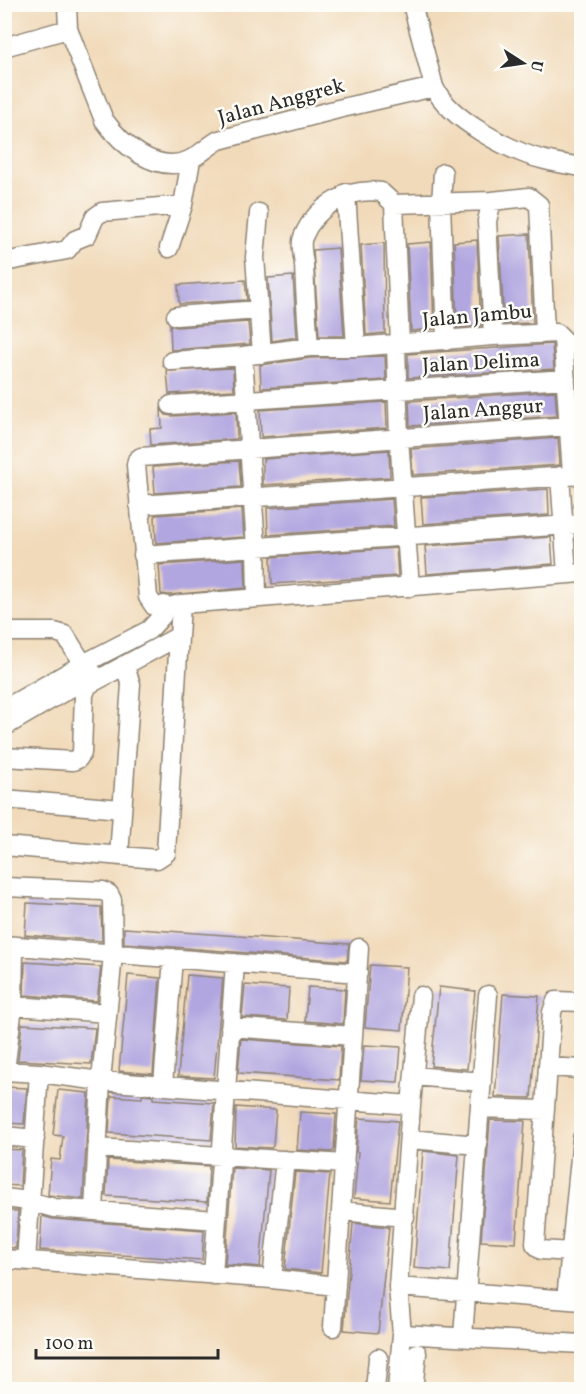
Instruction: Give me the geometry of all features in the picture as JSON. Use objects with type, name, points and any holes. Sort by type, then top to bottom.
[{"type":"street","name":"Jalan Anggrek","points":[[67,4],[68,29],[104,120],[113,132],[140,153],[167,165],[191,160],[205,148],[225,138],[434,87]]},
{"type":"street","points":[[412,4],[434,87],[446,106],[474,128],[529,155],[582,167]]},
{"type":"street","points":[[4,47],[68,29]]},
{"type":"street","points":[[169,248],[183,205],[191,160]]},
{"type":"street","points":[[443,173],[441,203],[446,341]]},
{"type":"street","points":[[309,347],[302,238],[318,213],[346,194],[363,190],[381,192],[394,204],[492,201],[529,197],[539,205],[553,334],[563,339],[566,379],[575,425],[571,475],[574,574],[154,606],[148,597],[139,505],[571,475]]},
{"type":"street","points":[[346,194],[356,347]]},
{"type":"street","points":[[492,201],[487,221],[493,336]]},
{"type":"street","points":[[394,204],[399,438],[410,587]]},
{"type":"street","points":[[4,262],[67,250],[75,240],[87,235],[94,217],[102,212],[183,205]]},
{"type":"street","points":[[259,213],[255,245],[262,354]]},
{"type":"street","points":[[176,316],[259,310]]},
{"type":"street","name":"Jalan Jambu","points":[[172,361],[243,356],[309,347],[356,347],[493,336],[553,334]]},
{"type":"street","points":[[243,356],[256,547],[257,598]]},
{"type":"street","name":"Jalan Delima","points":[[171,405],[566,379]]},
{"type":"street","name":"Jalan Anggur","points":[[139,505],[136,465],[137,460],[141,457],[575,425]]},
{"type":"street","points":[[143,555],[573,525]]},
{"type":"street","points":[[4,846],[157,859],[162,858],[166,853],[179,636],[172,605]]},
{"type":"street","points":[[4,727],[87,675],[149,630],[172,605]]},
{"type":"street","points":[[4,632],[55,632],[65,635],[87,675],[82,753],[78,759],[73,761],[4,757]]},
{"type":"street","points":[[4,709],[87,675],[124,665],[179,636]]},
{"type":"street","points":[[119,856],[130,684],[124,665]]},
{"type":"street","points":[[4,799],[121,809]]},
{"type":"street","points":[[4,887],[103,891],[110,894],[112,900],[113,954],[100,1081],[94,1210]]},
{"type":"street","points":[[358,974],[9,946],[9,1005],[5,1071],[100,1081],[411,1105]]},
{"type":"street","points":[[333,1327],[359,948]]},
{"type":"street","points":[[163,1085],[172,958]]},
{"type":"street","points":[[213,1275],[235,963]]},
{"type":"street","points":[[463,1337],[488,995]]},
{"type":"street","points":[[397,1389],[402,1334],[398,1287],[421,996]]},
{"type":"street","points":[[571,1252],[541,1250],[535,1244],[553,1005],[556,1001],[561,1000],[582,1002]]},
{"type":"street","points":[[9,1005],[107,1013]]},
{"type":"street","points":[[230,1028],[353,1036]]},
{"type":"street","points":[[548,1067],[582,1068]]},
{"type":"street","points":[[27,1262],[29,1200],[39,1073]]},
{"type":"street","points":[[414,1076],[482,1082]]},
{"type":"street","points":[[480,1108],[544,1110]]},
{"type":"street","points":[[4,1137],[35,1139]]},
{"type":"street","points":[[398,1287],[574,1301],[571,1252],[582,1138]]},
{"type":"street","points":[[410,1139],[478,1145]]},
{"type":"street","points":[[98,1148],[345,1164]]},
{"type":"street","points":[[272,1279],[285,1160]]},
{"type":"street","points":[[4,1198],[29,1200],[54,1208],[217,1220]]},
{"type":"street","points":[[341,1211],[405,1217]]},
{"type":"street","points":[[4,1259],[336,1286]]},
{"type":"street","points":[[402,1334],[582,1344]]},
{"type":"street","points":[[413,1389],[417,1353]]},
{"type":"street","points":[[375,1389],[378,1358]]},
{"type":"building","points":[[529,234],[533,323],[504,324],[499,236]]},
{"type":"building","points":[[477,240],[481,326],[457,328],[454,242]]},
{"type":"building","points":[[431,242],[434,329],[411,331],[407,244]]},
{"type":"building","points":[[384,243],[385,333],[366,335],[361,245]]},
{"type":"building","points":[[338,248],[344,336],[319,336],[313,250]]},
{"type":"building","points":[[293,276],[297,337],[272,341],[268,278]]},
{"type":"building","points":[[245,280],[247,300],[179,304],[178,285]]},
{"type":"building","points":[[248,322],[250,344],[171,350],[170,325],[177,327]]},
{"type":"building","points":[[552,344],[554,369],[408,378],[408,354]]},
{"type":"building","points":[[385,356],[386,380],[261,388],[260,365],[310,358]]},
{"type":"building","points":[[233,368],[234,390],[169,394],[167,371]]},
{"type":"building","points":[[555,391],[557,416],[410,426],[409,401]]},
{"type":"building","points":[[386,402],[387,428],[261,437],[260,410]]},
{"type":"building","points":[[161,409],[166,415],[172,416],[236,412],[237,439],[151,445],[150,429],[162,428]]},
{"type":"building","points":[[558,438],[560,465],[413,475],[411,449]]},
{"type":"building","points":[[389,450],[390,477],[263,485],[263,459]]},
{"type":"building","points":[[239,461],[241,487],[155,493],[153,467]]},
{"type":"building","points":[[548,489],[549,515],[423,524],[421,497]]},
{"type":"building","points":[[392,499],[394,526],[268,535],[267,508]]},
{"type":"building","points":[[242,509],[244,537],[156,543],[155,515]]},
{"type":"building","points":[[551,537],[553,564],[427,574],[425,546]]},
{"type":"building","points":[[396,548],[398,576],[272,584],[271,557]]},
{"type":"building","points":[[245,559],[246,588],[161,594],[159,565]]},
{"type":"building","points":[[27,903],[101,907],[102,941],[25,935]]},
{"type":"building","points":[[124,928],[349,944],[347,961],[124,943]]},
{"type":"building","points":[[25,962],[101,967],[97,1001],[24,995]]},
{"type":"building","points":[[370,965],[407,967],[402,1030],[365,1027]]},
{"type":"building","points":[[128,975],[160,978],[153,1074],[119,1071]]},
{"type":"building","points":[[187,975],[223,978],[214,1078],[178,1076]]},
{"type":"building","points":[[245,985],[289,988],[287,1020],[242,1017]]},
{"type":"building","points":[[308,987],[345,989],[343,1024],[305,1021]]},
{"type":"building","points":[[439,987],[475,991],[467,1069],[431,1066]]},
{"type":"building","points":[[503,994],[539,996],[531,1098],[495,1097]]},
{"type":"building","points":[[22,1024],[95,1028],[91,1064],[18,1060]]},
{"type":"building","points":[[241,1039],[341,1046],[339,1080],[238,1073]]},
{"type":"building","points":[[364,1045],[401,1047],[398,1082],[361,1080]]},
{"type":"building","points":[[4,1087],[27,1088],[24,1124],[4,1123]]},
{"type":"building","points":[[58,1090],[89,1093],[83,1199],[48,1195],[51,1159],[60,1160],[63,1136],[53,1135]]},
{"type":"building","points":[[142,1095],[153,1096],[153,1099],[214,1103],[211,1140],[109,1133],[111,1096],[142,1098]]},
{"type":"building","points":[[236,1107],[276,1110],[271,1148],[235,1146]]},
{"type":"building","points":[[300,1112],[336,1114],[332,1152],[297,1150]]},
{"type":"building","points":[[359,1118],[398,1121],[390,1201],[354,1198]]},
{"type":"building","points":[[490,1120],[525,1121],[516,1243],[481,1241]]},
{"type":"building","points":[[4,1149],[22,1150],[20,1186],[4,1185]]},
{"type":"building","points":[[423,1151],[459,1155],[450,1271],[414,1268]]},
{"type":"building","points":[[108,1160],[209,1166],[207,1202],[106,1196]]},
{"type":"building","points":[[232,1168],[269,1170],[260,1267],[225,1264]]},
{"type":"building","points":[[295,1172],[330,1174],[321,1273],[285,1269]]},
{"type":"building","points":[[4,1211],[18,1211],[16,1248],[4,1247]]},
{"type":"building","points":[[42,1216],[53,1219],[204,1230],[202,1260],[40,1250]]},
{"type":"building","points":[[353,1223],[389,1227],[378,1333],[344,1330]]}]
